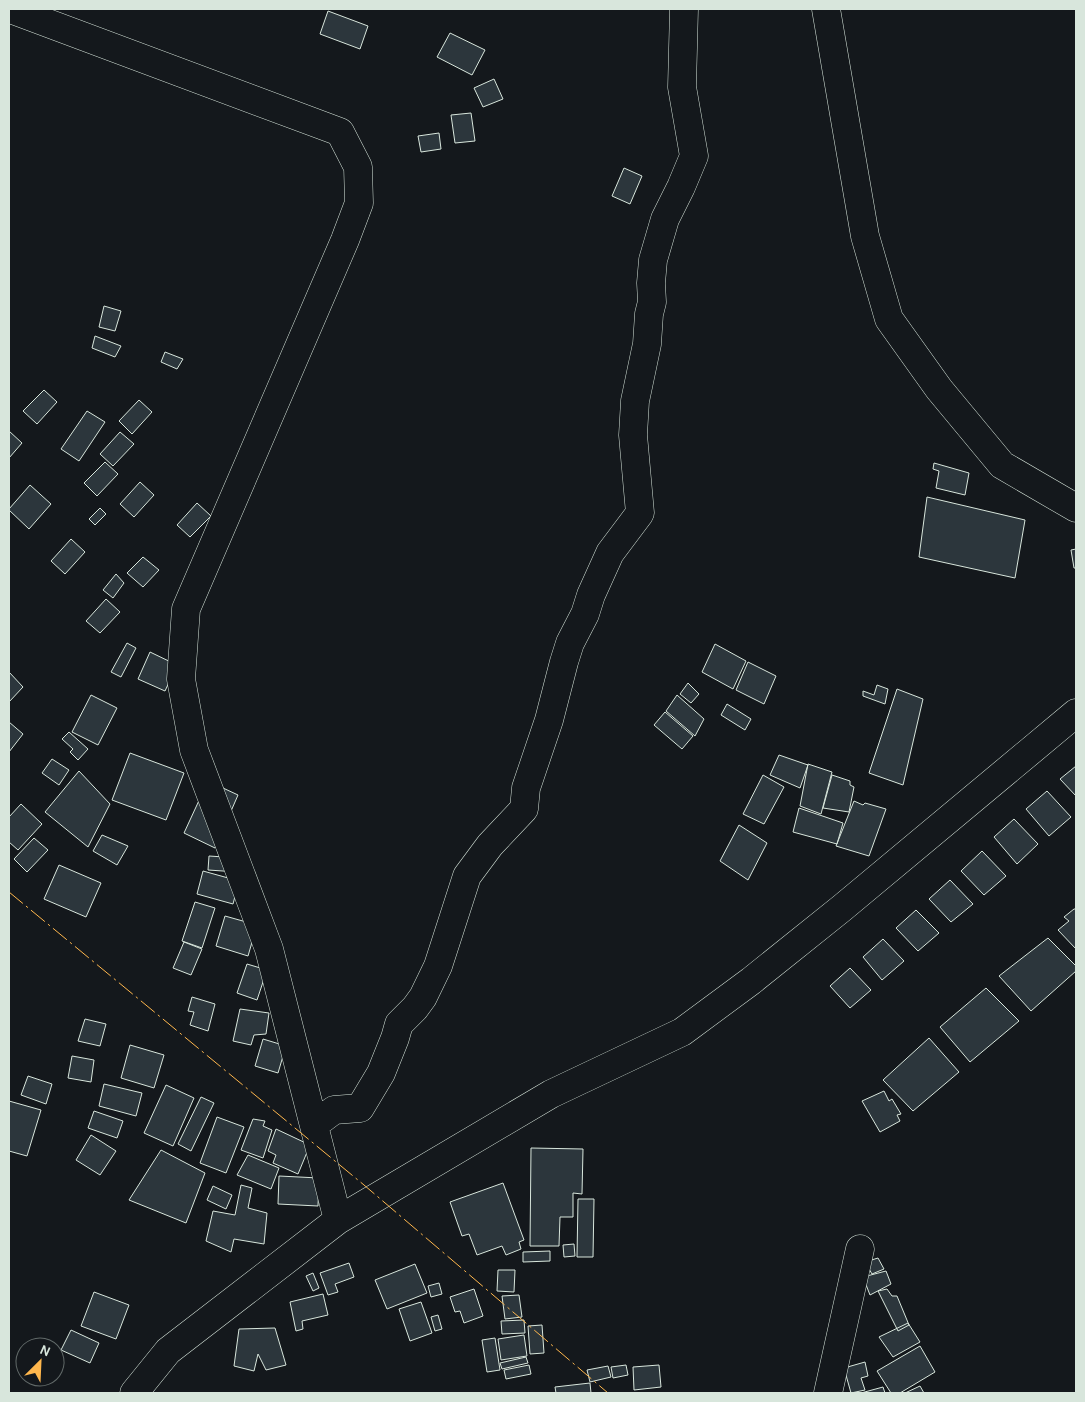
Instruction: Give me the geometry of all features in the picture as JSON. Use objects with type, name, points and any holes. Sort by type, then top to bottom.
[{"type":"street","points":[[10,9],[340,132],[358,167],[359,203],[345,240],[186,609],[181,679],[194,750],[269,949],[338,1220]]},
{"type":"street","points":[[314,1125],[334,1110],[360,1108],[381,1073],[399,1024],[423,997],[438,966],[467,876],[490,845],[524,809],[526,788],[549,720],[570,643],[585,614],[591,595],[610,553],[640,513],[633,427],[635,401],[648,344],[653,260],[665,219],[694,156],[682,87],[684,9]]},
{"type":"street","points":[[826,9],[865,236],[889,319],[939,390],[1002,465],[1076,508]]},
{"type":"street","points":[[134,1393],[168,1351],[338,1220],[551,1094],[682,1032],[751,981],[842,908],[1076,713]]},
{"type":"street","points":[[828,1393],[860,1249]]},
{"type":"building","points":[[328,11],[368,26],[360,49],[320,34]]},
{"type":"building","points":[[450,33],[485,50],[472,75],[437,57]]},
{"type":"building","points":[[494,79],[503,99],[483,107],[474,88]]},
{"type":"building","points":[[471,113],[475,141],[455,143],[451,115]]},
{"type":"building","points":[[439,133],[441,149],[421,152],[418,136]]},
{"type":"building","points":[[624,168],[642,176],[630,204],[612,196]]},
{"type":"building","points":[[104,306],[121,311],[115,331],[99,327]]},
{"type":"building","points":[[95,336],[121,346],[115,357],[92,348]]},
{"type":"building","points":[[165,352],[183,359],[177,369],[161,362]]},
{"type":"building","points":[[44,390],[57,402],[37,424],[23,411]]},
{"type":"building","points":[[139,400],[152,412],[132,434],[119,421]]},
{"type":"building","points":[[87,411],[105,422],[79,461],[61,449]]},
{"type":"building","points":[[9,431],[22,443],[9,458]]},
{"type":"building","points":[[120,432],[134,444],[113,466],[100,454]]},
{"type":"building","points":[[105,462],[118,474],[97,496],[84,483]]},
{"type":"building","points":[[934,463],[969,473],[965,495],[936,488],[939,471],[933,469]]},
{"type":"building","points":[[140,482],[154,495],[134,517],[120,504]]},
{"type":"building","points":[[30,485],[51,504],[29,529],[9,509]]},
{"type":"building","points":[[927,497],[1025,520],[1015,578],[919,557]]},
{"type":"building","points":[[197,503],[211,516],[190,537],[177,525]]},
{"type":"building","points":[[100,508],[106,514],[95,525],[89,519]]},
{"type":"building","points":[[71,539],[85,552],[65,574],[51,561]]},
{"type":"building","points":[[1076,549],[1076,568],[1074,568],[1071,550]]},
{"type":"building","points":[[143,557],[159,570],[143,587],[127,573]]},
{"type":"building","points":[[116,574],[124,583],[113,598],[103,590]]},
{"type":"building","points":[[106,599],[120,612],[100,633],[86,621]]},
{"type":"building","points":[[127,643],[136,648],[121,677],[111,672]]},
{"type":"building","points":[[715,644],[746,661],[733,689],[702,672]]},
{"type":"building","points":[[150,652],[177,665],[165,691],[138,679]]},
{"type":"building","points":[[748,662],[776,676],[764,704],[736,690]]},
{"type":"building","points":[[9,672],[23,687],[9,702]]},
{"type":"building","points":[[688,683],[699,694],[691,703],[680,694]]},
{"type":"building","points":[[877,685],[888,689],[885,704],[863,696],[863,691],[874,695]]},
{"type":"building","points":[[897,689],[923,699],[903,785],[869,773]]},
{"type":"building","points":[[91,695],[117,708],[98,745],[72,732]]},
{"type":"building","points":[[677,695],[704,719],[695,736],[666,711]]},
{"type":"building","points":[[727,704],[751,719],[745,730],[721,715]]},
{"type":"building","points":[[665,712],[693,736],[682,749],[654,725]]},
{"type":"building","points":[[9,722],[23,734],[9,752]]},
{"type":"building","points":[[69,732],[88,749],[78,760],[70,752],[73,749],[62,739]]},
{"type":"building","points":[[130,753],[184,773],[166,820],[112,800]]},
{"type":"building","points":[[779,755],[808,765],[800,788],[770,775]]},
{"type":"building","points":[[52,759],[69,770],[59,785],[42,773]]},
{"type":"building","points":[[808,764],[832,772],[821,814],[800,806]]},
{"type":"building","points":[[1076,766],[1076,796],[1060,779]]},
{"type":"building","points":[[79,771],[110,804],[88,847],[45,812]]},
{"type":"building","points":[[763,775],[784,787],[764,824],[743,814]]},
{"type":"building","points":[[832,775],[850,781],[850,785],[854,787],[849,812],[823,808]]},
{"type":"building","points":[[208,781],[238,795],[215,848],[184,833]]},
{"type":"building","points":[[1047,791],[1071,817],[1049,836],[1026,809]]},
{"type":"building","points":[[854,801],[863,805],[865,803],[886,809],[869,856],[836,846]]},
{"type":"building","points":[[21,804],[42,824],[18,850],[9,842],[9,817]]},
{"type":"building","points":[[799,808],[843,823],[837,844],[793,832]]},
{"type":"building","points":[[1014,819],[1038,844],[1017,864],[994,837]]},
{"type":"building","points":[[739,825],[767,843],[748,880],[720,861]]},
{"type":"building","points":[[102,835],[128,846],[117,865],[93,851]]},
{"type":"building","points":[[34,838],[48,850],[27,872],[14,859]]},
{"type":"building","points":[[982,851],[1006,876],[984,895],[961,871]]},
{"type":"building","points":[[209,856],[239,858],[238,872],[208,870]]},
{"type":"building","points":[[59,865],[101,883],[86,917],[44,899]]},
{"type":"building","points":[[203,871],[239,881],[233,904],[197,894]]},
{"type":"building","points":[[950,880],[973,904],[951,922],[929,899]]},
{"type":"building","points":[[195,902],[215,908],[202,948],[182,941]]},
{"type":"building","points":[[1076,909],[1076,949],[1058,930],[1069,921],[1064,917]]},
{"type":"building","points":[[916,910],[939,933],[918,951],[896,928]]},
{"type":"building","points":[[225,916],[257,925],[248,956],[216,946]]},
{"type":"building","points":[[1048,938],[1076,966],[1076,971],[1031,1011],[999,976]]},
{"type":"building","points":[[883,939],[904,961],[882,980],[863,957]]},
{"type":"building","points":[[184,942],[202,949],[191,975],[173,968]]},
{"type":"building","points":[[247,964],[267,970],[257,1000],[237,993]]},
{"type":"building","points":[[850,968],[871,990],[850,1008],[830,986]]},
{"type":"building","points":[[986,988],[1019,1021],[970,1062],[940,1027]]},
{"type":"building","points":[[192,997],[215,1004],[208,1031],[190,1025],[194,1012],[188,1011]]},
{"type":"building","points":[[240,1009],[269,1013],[266,1034],[254,1035],[251,1045],[233,1041]]},
{"type":"building","points":[[85,1019],[106,1024],[100,1046],[78,1041]]},
{"type":"building","points":[[929,1038],[959,1072],[913,1111],[883,1080]]},
{"type":"building","points":[[263,1039],[286,1046],[278,1073],[255,1066]]},
{"type":"building","points":[[130,1045],[164,1055],[154,1088],[121,1078]]},
{"type":"building","points":[[72,1056],[94,1060],[91,1082],[68,1078]]},
{"type":"building","points":[[28,1076],[52,1084],[46,1104],[21,1095]]},
{"type":"building","points":[[104,1084],[142,1093],[136,1116],[99,1106]]},
{"type":"building","points":[[166,1085],[194,1098],[173,1146],[144,1133]]},
{"type":"building","points":[[884,1091],[889,1101],[892,1099],[901,1114],[897,1115],[900,1121],[880,1132],[862,1101]]},
{"type":"building","points":[[201,1097],[214,1103],[191,1151],[178,1144]]},
{"type":"building","points":[[9,1101],[41,1110],[27,1156],[9,1151]]},
{"type":"building","points":[[94,1111],[123,1121],[117,1138],[88,1128]]},
{"type":"building","points":[[217,1117],[244,1127],[226,1173],[200,1163]]},
{"type":"building","points":[[253,1119],[265,1121],[263,1126],[272,1130],[263,1158],[241,1150]]},
{"type":"building","points":[[276,1129],[310,1145],[298,1174],[273,1163],[276,1155],[268,1151]]},
{"type":"building","points":[[91,1135],[116,1151],[100,1175],[76,1160]]},
{"type":"building","points":[[531,1148],[583,1149],[582,1194],[573,1193],[573,1217],[560,1217],[559,1246],[530,1246]]},
{"type":"building","points":[[161,1150],[205,1173],[186,1223],[129,1200]]},
{"type":"building","points":[[248,1155],[279,1168],[271,1189],[237,1175]]},
{"type":"building","points":[[279,1176],[319,1178],[318,1206],[278,1204]]},
{"type":"building","points":[[503,1183],[524,1240],[519,1242],[521,1249],[506,1255],[502,1246],[477,1255],[469,1234],[462,1236],[450,1202]]},
{"type":"building","points":[[241,1185],[252,1188],[248,1208],[267,1213],[264,1244],[234,1239],[231,1252],[206,1241],[213,1211],[235,1215]]},
{"type":"building","points":[[213,1186],[232,1195],[226,1209],[207,1200]]},
{"type":"building","points":[[578,1199],[594,1199],[593,1257],[577,1257]]},
{"type":"building","points":[[574,1244],[575,1256],[564,1257],[563,1245]]},
{"type":"building","points":[[550,1251],[550,1261],[523,1262],[523,1252]]},
{"type":"building","points":[[878,1258],[884,1269],[872,1274],[865,1262]]},
{"type":"building","points":[[349,1263],[354,1277],[335,1284],[338,1292],[328,1295],[320,1273]]},
{"type":"building","points":[[415,1264],[427,1293],[387,1309],[375,1280]]},
{"type":"building","points":[[498,1270],[515,1270],[514,1292],[497,1291]]},
{"type":"building","points":[[886,1271],[891,1284],[870,1295],[863,1277]]},
{"type":"building","points":[[313,1273],[319,1288],[313,1291],[306,1276]]},
{"type":"building","points":[[439,1283],[442,1294],[431,1297],[428,1286]]},
{"type":"building","points":[[474,1289],[483,1316],[464,1323],[460,1311],[455,1312],[450,1297]]},
{"type":"building","points":[[887,1289],[892,1296],[897,1296],[909,1325],[898,1331],[878,1291]]},
{"type":"building","points":[[94,1292],[129,1305],[116,1339],[81,1326]]},
{"type":"building","points":[[323,1294],[328,1315],[302,1321],[303,1329],[296,1331],[290,1302]]},
{"type":"building","points":[[519,1295],[522,1317],[505,1319],[502,1296]]},
{"type":"building","points":[[421,1302],[432,1333],[410,1341],[399,1309]]},
{"type":"building","points":[[438,1315],[442,1329],[435,1331],[431,1317]]},
{"type":"building","points":[[524,1320],[525,1333],[502,1334],[501,1321]]},
{"type":"building","points":[[908,1323],[920,1342],[893,1357],[879,1337]]},
{"type":"building","points":[[542,1325],[544,1353],[530,1354],[528,1326]]},
{"type":"building","points":[[275,1328],[286,1365],[266,1370],[258,1354],[254,1371],[234,1366],[239,1329]]},
{"type":"building","points":[[71,1330],[99,1343],[90,1363],[65,1352],[65,1342]]},
{"type":"building","points":[[524,1335],[527,1356],[501,1360],[498,1339]]},
{"type":"building","points":[[495,1338],[500,1370],[487,1372],[482,1340]]},
{"type":"building","points":[[920,1346],[935,1372],[900,1393],[891,1393],[877,1371]]},
{"type":"building","points":[[526,1357],[528,1363],[502,1369],[500,1363]]},
{"type":"building","points":[[865,1362],[868,1376],[861,1378],[865,1390],[851,1393],[844,1368]]},
{"type":"building","points":[[529,1365],[531,1374],[506,1379],[504,1370]]},
{"type":"building","points":[[626,1365],[628,1375],[613,1378],[611,1367]]},
{"type":"building","points":[[659,1365],[661,1387],[634,1390],[633,1367]]},
{"type":"building","points":[[608,1366],[611,1377],[590,1382],[587,1370]]},
{"type":"building","points":[[590,1383],[591,1393],[556,1393],[555,1387]]},
{"type":"building","points":[[920,1386],[924,1393],[905,1393]]},
{"type":"building","points":[[883,1387],[885,1393],[861,1393]]},
{"type":"power","points":[[9,892],[364,1185],[608,1393]]}]
